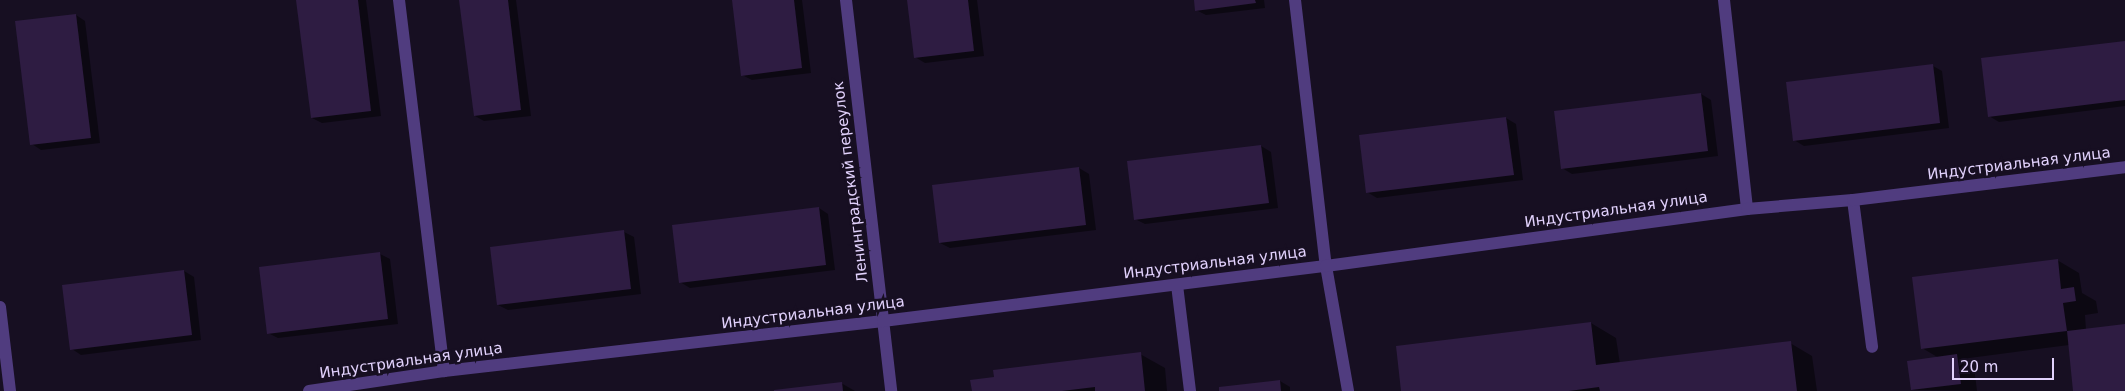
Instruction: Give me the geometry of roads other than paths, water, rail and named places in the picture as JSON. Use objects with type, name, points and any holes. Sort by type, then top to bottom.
[{"type":"street","points":[[400,0],[444,371]]},
{"type":"street","name":"Ленинградский переулок","points":[[846,0],[891,391]]},
{"type":"street","points":[[1296,0],[1326,266],[1348,391]]},
{"type":"street","points":[[1724,0],[1747,209]]},
{"type":"street","name":"Индустриальная улица","points":[[309,391],[444,371],[1177,285],[1747,209],[1853,200],[2125,167]]},
{"type":"street","points":[[1853,200],[1872,347]]},
{"type":"street","points":[[1177,285],[1190,391]]},
{"type":"street","points":[[0,307],[10,391]]}]
